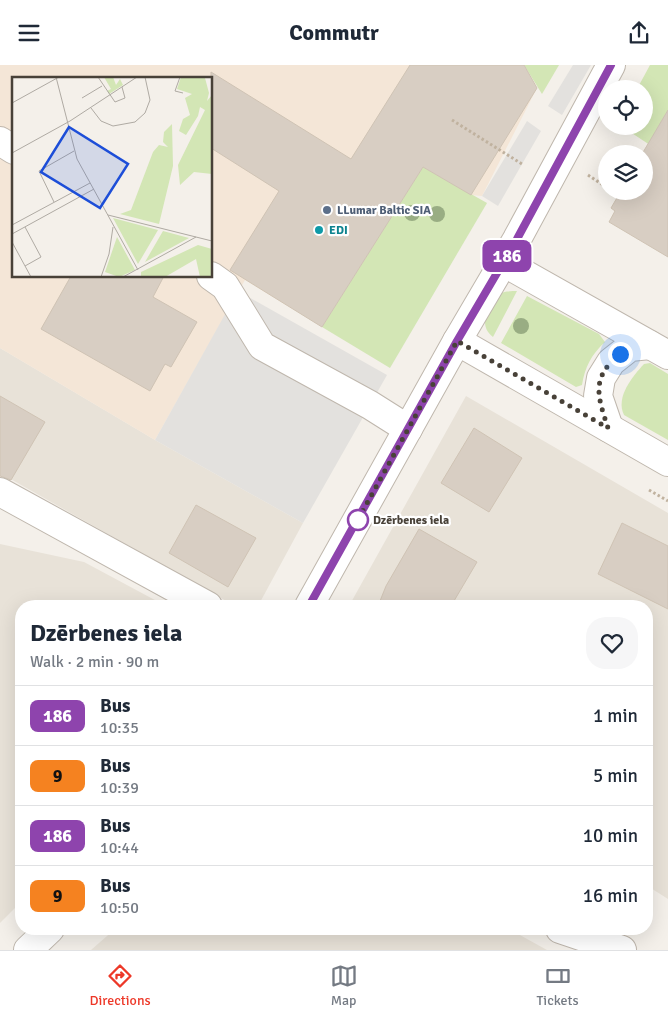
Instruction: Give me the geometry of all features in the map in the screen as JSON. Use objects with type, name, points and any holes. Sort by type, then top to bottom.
[{"type":"street","points":[[312,600],[503,262],[611,65]]},
{"type":"street","points":[[0,141],[12,149]]},
{"type":"street","points":[[503,262],[659,350]]},
{"type":"street","points":[[212,277],[226,285],[262,346],[370,405],[408,429]]},
{"type":"street","points":[[457,341],[668,461]]},
{"type":"street","points":[[608,428],[598,397],[601,377],[611,362],[630,347],[659,350]]},
{"type":"street","points":[[0,492],[197,600]]},
{"type":"street","points":[[28,950],[44,935]]},
{"type":"street","points":[[578,935],[622,950]]},
{"type":"path","points":[[452,120],[527,167]]},
{"type":"path","points":[[580,170],[598,182]]},
{"type":"shaded area","points":[[0,65],[524,65],[537,88],[482,196],[471,195],[423,167],[322,327],[245,280],[155,440],[0,348]]},
{"type":"shaded area","points":[[573,65],[591,65],[562,115],[548,106]]},
{"type":"shaded area","points":[[527,121],[541,131],[498,206],[482,196]]},
{"type":"shaded area","points":[[238,291],[387,375],[303,523],[155,440]]},
{"type":"shaded area","points":[[0,348],[155,440],[303,523],[261,600],[224,600],[0,473]]},
{"type":"shaded area","points":[[466,396],[668,513],[668,899],[653,889],[653,600],[352,600]]},
{"type":"shaded area","points":[[0,544],[84,562],[155,600],[15,600],[15,908],[0,923]]},
{"type":"shaded area","points":[[108,935],[520,935],[547,950],[91,950]]},
{"type":"green space","points":[[524,65],[559,65],[542,94]]},
{"type":"green space","points":[[650,65],[668,65],[668,110],[655,132],[653,147],[653,145],[635,135],[653,135],[653,80],[642,80]]},
{"type":"green space","points":[[423,167],[487,203],[390,368],[322,327]]},
{"type":"green space","points":[[517,291],[493,337],[486,329],[485,320],[494,299],[497,295],[505,292]]},
{"type":"green space","points":[[527,296],[599,334],[605,342],[589,362],[582,385],[576,387],[501,343]]},
{"type":"green space","points":[[650,363],[668,374],[668,440],[624,415],[622,408],[623,394],[626,387],[644,364]]},
{"type":"building","name":"EDI","points":[[410,65],[524,65],[537,88],[471,195],[423,167],[322,327],[230,270],[279,191],[212,149],[211,72],[351,159]]},
{"type":"building","points":[[668,110],[668,257],[609,222],[615,211],[611,208],[616,200],[653,200],[653,145],[647,145]]},
{"type":"building","points":[[70,277],[163,277],[153,297],[197,322],[171,367],[165,364],[150,391],[41,329]]},
{"type":"building","points":[[0,396],[45,422],[11,480],[0,476]]},
{"type":"building","points":[[474,428],[522,458],[489,512],[441,483]]},
{"type":"building","points":[[196,505],[256,538],[228,587],[169,553]]},
{"type":"building","points":[[622,523],[668,546],[668,609],[653,600],[598,574]]},
{"type":"building","points":[[419,529],[477,562],[455,600],[380,600],[386,586]]},
{"type":"bus line","name":"186","points":[[312,600],[457,341],[517,239],[611,65]]},
{"type":"place","name":"LLumar Baltic SIA","points":[[327,210]]},
{"type":"place","name":"EDI","points":[[319,230]]},
{"type":"place","name":"Dzērbenes iela","points":[[358,520]]},
{"type":"route","points":[[358,520],[356,523],[457,341],[608,428],[598,397],[601,377],[611,362],[620,354]]}]
